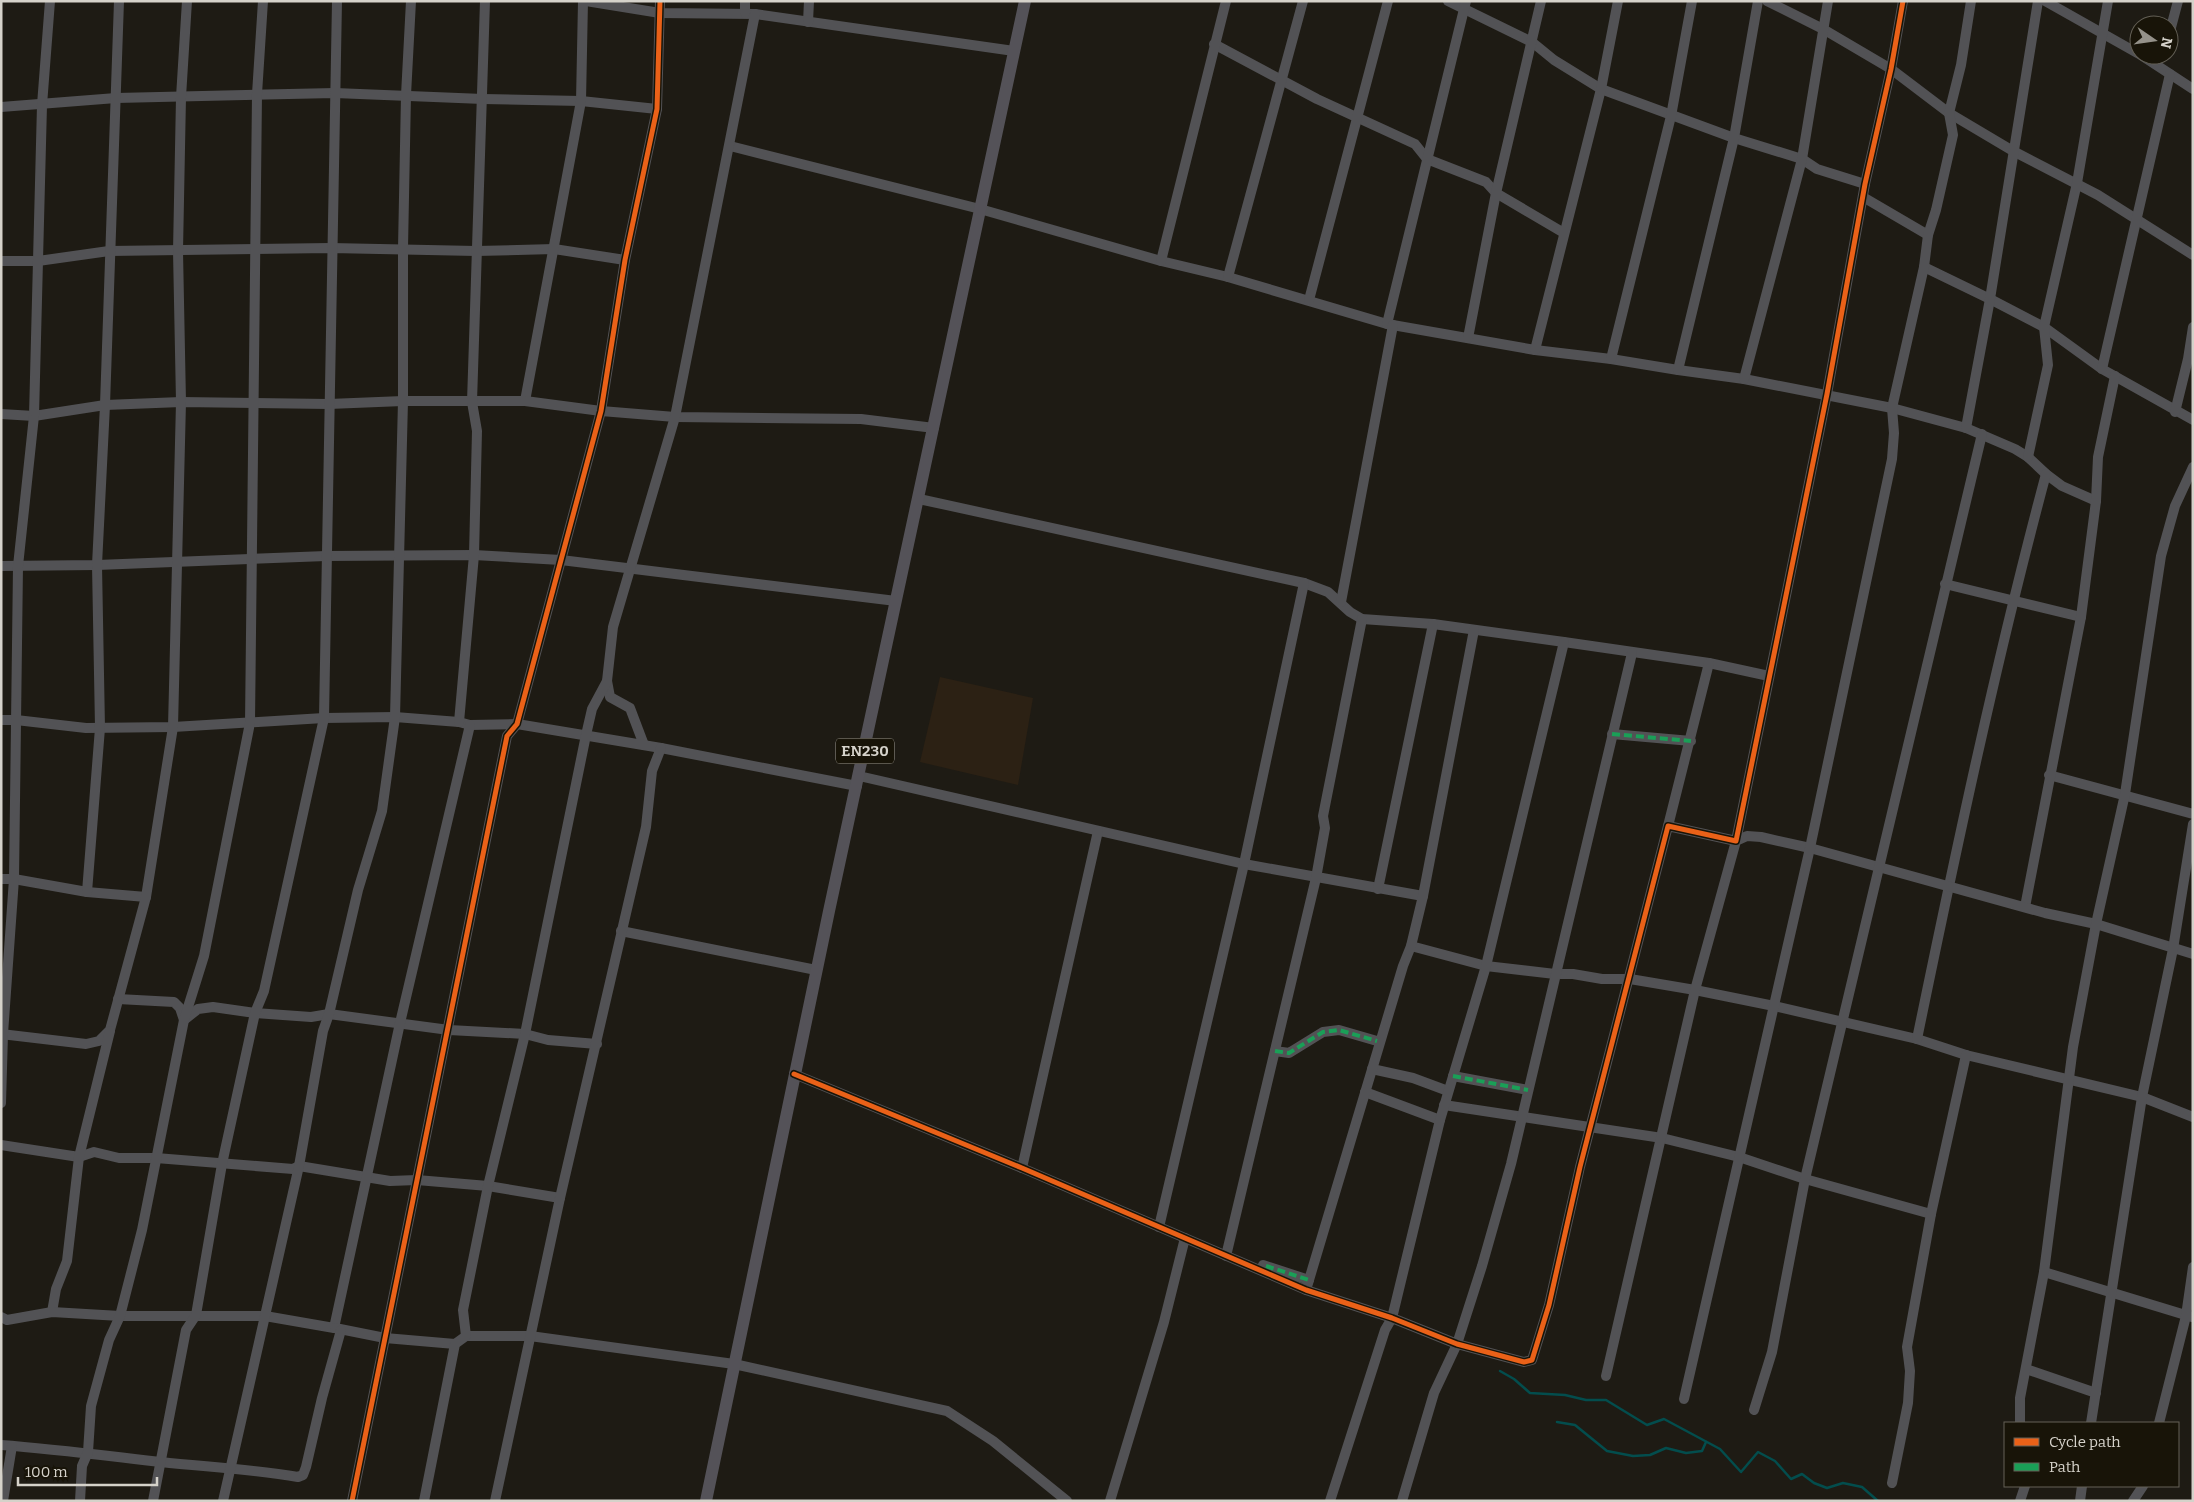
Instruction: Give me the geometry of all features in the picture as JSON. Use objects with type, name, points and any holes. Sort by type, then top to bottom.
[{"type":"main road","name":"EN230","points":[[706,1501],[816,970],[1025,1]]},
{"type":"street","points":[[1,1103],[2,1034],[14,879],[18,566],[34,416],[42,105],[50,1]]},
{"type":"street","points":[[87,892],[100,728],[97,565],[105,405],[119,1]]},
{"type":"street","points":[[52,1312],[56,1289],[67,1261],[79,1157],[110,1030],[146,897],[173,727],[180,402],[178,251],[181,97],[187,1]]},
{"type":"street","points":[[80,1501],[82,1466],[88,1452],[91,1406],[109,1340],[120,1316],[142,1230],[184,1020],[204,956],[250,723],[250,560],[257,94],[262,1]]},
{"type":"street","points":[[153,1501],[186,1330],[196,1315],[222,1164],[255,1013],[264,991],[324,718],[331,248],[337,1]]},
{"type":"street","points":[[223,1501],[229,1467],[299,1166],[323,1031],[329,1014],[358,890],[382,812],[395,717],[403,401],[406,95],[411,1]]},
{"type":"street","points":[[459,722],[474,556],[477,431],[472,402],[485,1]]},
{"type":"street","points":[[525,401],[581,101],[584,1],[660,13],[750,14],[1014,51]]},
{"type":"street","points":[[352,1501],[449,1030],[507,736],[517,724],[600,411],[625,260],[657,109],[660,1]]},
{"type":"street","points":[[466,1336],[463,1310],[488,1186],[525,1034],[586,735],[592,709],[606,680],[613,626],[675,417],[730,146],[750,14],[745,1]]},
{"type":"street","points":[[808,22],[809,1]]},
{"type":"street","points":[[1161,261],[1226,1]]},
{"type":"street","points":[[1228,277],[1302,1]]},
{"type":"street","points":[[1309,300],[1388,1]]},
{"type":"street","points":[[1448,1],[1465,6],[1532,42],[1554,60],[1601,89],[1671,116],[1802,160],[1817,169],[1865,184]]},
{"type":"street","points":[[1468,338],[1496,193],[1541,1]]},
{"type":"street","points":[[1535,350],[1601,89],[1618,1]]},
{"type":"street","points":[[1611,359],[1671,116],[1692,1]]},
{"type":"street","points":[[1678,370],[1734,138],[1758,1]]},
{"type":"street","points":[[1767,1],[1891,69],[1950,113],[2013,151],[2077,183],[2193,255]]},
{"type":"street","points":[[1744,378],[1802,160],[1828,1]]},
{"type":"street","points":[[1606,1376],[1695,990],[1736,841],[1827,394],[1865,184],[1891,69],[1903,1]]},
{"type":"street","points":[[1684,1399],[1810,848],[1892,459],[1894,433],[1892,408],[1924,267],[1928,235],[1936,210],[1953,135],[1950,113],[1961,65],[1971,1]]},
{"type":"street","points":[[1966,428],[1990,298],[2038,1]]},
{"type":"street","points":[[2045,1],[2129,47]]},
{"type":"street","points":[[2028,457],[2048,365],[2044,327],[2077,183],[2108,1]]},
{"type":"street","points":[[2174,15],[2178,1]]},
{"type":"street","points":[[1341,602],[1390,324],[1427,159],[1465,6]]},
{"type":"street","points":[[1214,44],[1358,119],[1415,144],[1427,159],[1486,182],[1496,193],[1564,233]]},
{"type":"street","points":[[2158,65],[2193,89]]},
{"type":"street","points":[[2102,368],[2170,74]]},
{"type":"street","points":[[1,107],[116,98],[335,93],[483,100],[581,101],[657,109]]},
{"type":"street","points":[[730,146],[980,209],[1161,261],[1228,277],[1390,324],[1535,350],[1744,378],[1892,408],[1966,428],[2015,448],[2046,474],[2075,493],[2096,501]]},
{"type":"street","points":[[1863,197],[1928,235]]},
{"type":"street","points":[[1,261],[38,261],[109,252],[331,248],[476,251],[554,249],[625,260]]},
{"type":"street","points":[[1924,267],[1990,298],[2044,327],[2102,368],[2175,412],[2193,420]]},
{"type":"street","points":[[2175,412],[2188,359],[2193,327]]},
{"type":"street","points":[[2025,907],[2080,617],[2096,501],[2098,457],[2115,376]]},
{"type":"street","points":[[1,414],[34,416],[105,405],[180,402],[329,404],[403,401],[525,401],[600,411],[675,417],[861,418],[934,428]]},
{"type":"street","points":[[1754,1410],[1772,1352],[1805,1179],[1982,434]]},
{"type":"street","points":[[2020,1422],[2020,1398],[2044,1272],[2068,1081],[2096,924],[2125,794],[2161,556],[2175,506],[2193,467]]},
{"type":"street","points":[[1916,1039],[1948,885],[2012,600],[2046,474]]},
{"type":"street","points":[[919,499],[1304,583],[1328,592],[1350,612],[1362,619],[1433,624],[1564,642],[1709,663],[1769,676]]},
{"type":"street","points":[[1,566],[97,565],[326,556],[474,556],[561,560],[896,601]]},
{"type":"street","points":[[1159,1227],[1244,864],[1304,583]]},
{"type":"street","points":[[1945,584],[2080,617]]},
{"type":"street","points":[[1227,1253],[1316,878],[1325,828],[1323,816],[1362,619]]},
{"type":"street","points":[[1378,889],[1433,624]]},
{"type":"street","points":[[1308,1285],[1403,966],[1411,946],[1423,896],[1474,630]]},
{"type":"street","points":[[1330,1501],[1379,1347],[1392,1318],[1444,1104],[1486,966],[1564,642]]},
{"type":"street","points":[[1402,1501],[1434,1393],[1456,1344],[1482,1266],[1522,1117],[1632,653]]},
{"type":"street","points":[[794,1074],[876,1110],[1022,1168],[1185,1238],[1456,1344],[1524,1362],[1532,1360],[1549,1305],[1590,1126],[1630,979],[1709,663]]},
{"type":"street","points":[[606,680],[610,697],[630,708],[644,745]]},
{"type":"street","points":[[1,720],[86,728],[173,727],[324,718],[395,717],[459,722],[470,725],[517,724],[858,781],[1098,831],[1244,864],[1423,896]]},
{"type":"street","points":[[3,1501],[6,1445],[88,1452],[162,1462],[229,1467],[298,1477],[302,1475],[338,1329],[366,1176],[470,725]]},
{"type":"street","points":[[1612,734],[1691,740]]},
{"type":"street","points":[[495,1501],[560,1198],[646,827],[652,771],[661,748]]},
{"type":"street","points":[[2050,775],[2193,814]]},
{"type":"street","points":[[2091,1422],[2142,1097],[2173,949],[2193,824]]},
{"type":"street","points":[[1668,826],[1736,841],[1748,836],[1761,837],[1810,848],[2025,907],[2096,924],[2193,954]]},
{"type":"street","points":[[1022,1168],[1098,831]]},
{"type":"street","points":[[1,879],[14,879],[87,892],[146,897]]},
{"type":"street","points":[[621,931],[816,970]]},
{"type":"street","points":[[1411,946],[1486,966],[1555,974],[1573,974],[1602,980],[1630,979],[1774,1006],[1916,1039],[1966,1055],[2068,1081],[2142,1097],[2193,1117]]},
{"type":"street","points":[[118,999],[174,1002],[180,1008],[184,1020]]},
{"type":"street","points":[[184,1020],[198,1009],[213,1007],[255,1013],[311,1016],[329,1014],[449,1030],[525,1034],[548,1040],[596,1044]]},
{"type":"street","points":[[2,1034],[86,1044],[99,1041],[110,1030]]},
{"type":"street","points":[[1275,1051],[1289,1053],[1323,1032],[1339,1030],[1377,1041]]},
{"type":"street","points":[[1892,1483],[1908,1403],[1910,1371],[1907,1348],[1931,1214],[1966,1055]]},
{"type":"street","points":[[1372,1069],[1414,1078],[1448,1091]]},
{"type":"street","points":[[1453,1076],[1528,1090]]},
{"type":"street","points":[[1365,1092],[1440,1120]]},
{"type":"street","points":[[1444,1104],[1662,1138],[1739,1157],[1805,1179],[1931,1214]]},
{"type":"street","points":[[1,1145],[79,1157],[94,1152],[119,1158],[156,1158],[293,1169],[299,1166],[390,1181],[417,1180],[488,1186],[560,1198]]},
{"type":"street","points":[[1110,1501],[1164,1322],[1185,1238]]},
{"type":"street","points":[[2159,1422],[2190,1317],[2193,1267]]},
{"type":"street","points":[[2044,1272],[2190,1317]]},
{"type":"street","points":[[1,1317],[7,1320],[52,1312],[120,1316],[265,1316],[386,1338],[455,1344],[466,1336],[530,1336],[734,1364],[947,1411],[993,1441],[1067,1501]]},
{"type":"street","points":[[424,1501],[455,1344]]},
{"type":"street","points":[[2026,1369],[2096,1393]]},
{"type":"street","points":[[2020,1501],[2025,1487]]},
{"type":"street","points":[[2080,1501],[2082,1487]]},
{"type":"street","points":[[2132,1501],[2142,1487]]},
{"type":"shaded area","points":[[940,677],[1033,698],[1018,785],[920,762]]},
{"type":"waterway","points":[[1500,1371],[1514,1379],[1530,1393],[1565,1395],[1586,1400],[1606,1400],[1647,1425],[1664,1419],[1720,1449],[1741,1472],[1758,1452],[1775,1461],[1791,1479],[1802,1474],[1814,1483],[1827,1488],[1843,1483],[1862,1487],[1878,1501]]},
{"type":"waterway","points":[[1557,1422],[1575,1425],[1607,1451],[1633,1456],[1650,1455],[1666,1448],[1686,1453],[1702,1451],[1706,1442]]},
{"type":"marked path","points":[[1612,734],[1691,741]]},
{"type":"marked path","points":[[1275,1051],[1289,1053],[1323,1032],[1339,1030],[1377,1041]]},
{"type":"marked path","points":[[1453,1076],[1528,1090]]},
{"type":"marked path","points":[[1266,1266],[1309,1280]]},
{"type":"cycle path","points":[[352,1501],[507,736],[517,724],[601,411],[625,260],[657,109],[660,1]]},
{"type":"cycle path","points":[[794,1074],[1022,1168],[1306,1290],[1392,1318],[1457,1344],[1524,1362],[1532,1360],[1549,1305],[1580,1167],[1668,826],[1736,841],[1827,394],[1865,184],[1891,69],[1903,1]]}]
